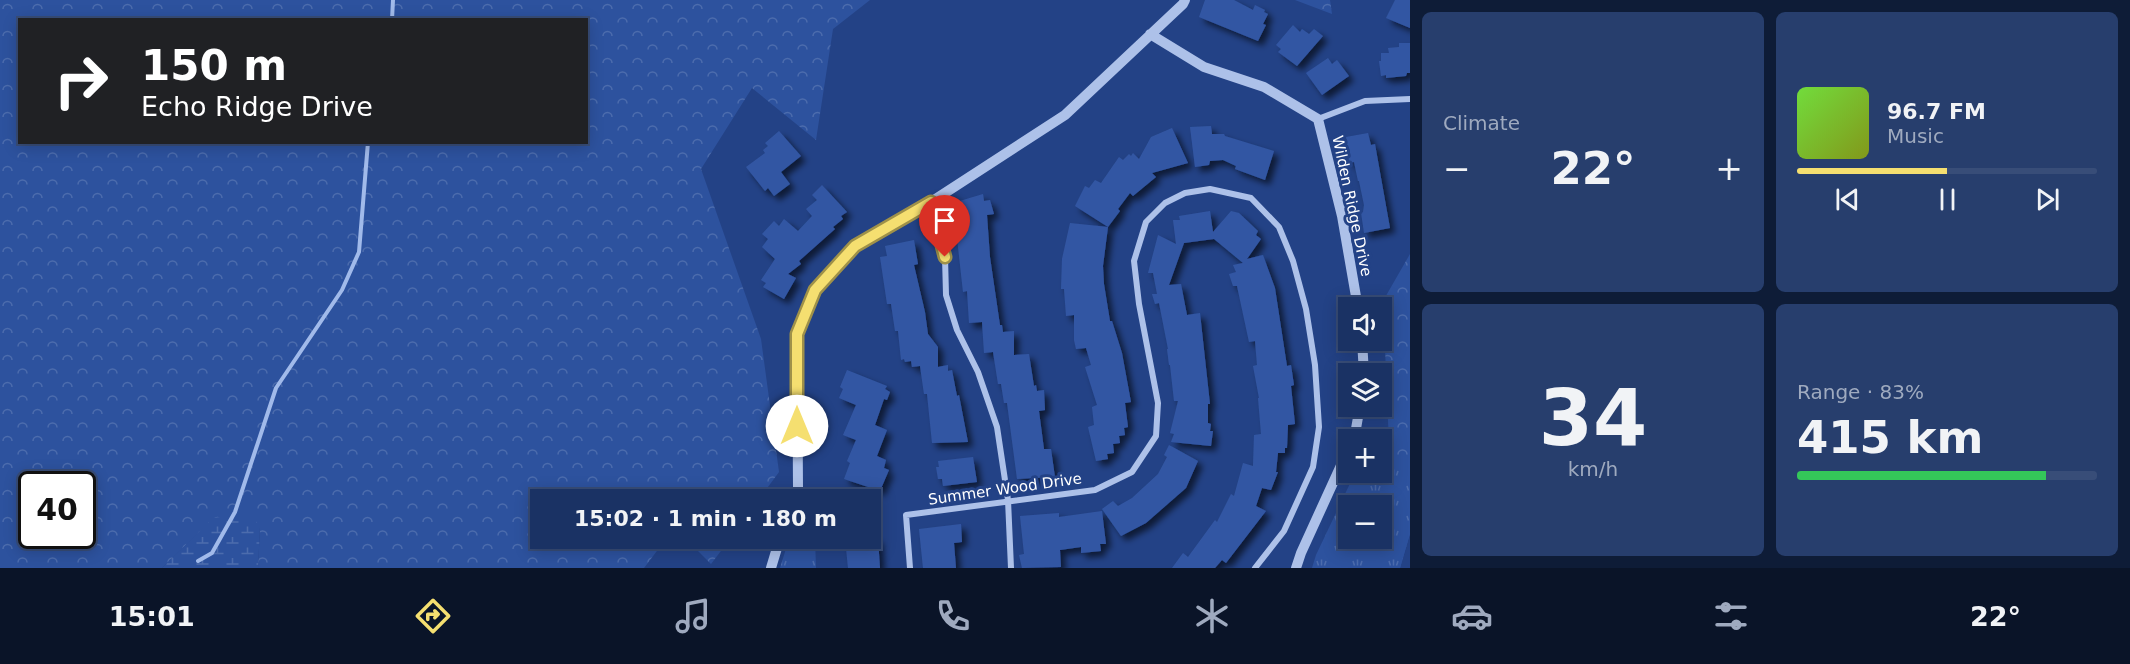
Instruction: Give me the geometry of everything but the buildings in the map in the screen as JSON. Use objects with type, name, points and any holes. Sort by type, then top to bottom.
[{"type":"street","points":[[798,489],[797,334],[815,290],[855,246],[931,202],[1065,115],[1185,0]]},
{"type":"street","name":"Wilden Ridge Drive","points":[[1150,34],[1204,67],[1264,87],[1318,119],[1342,216],[1356,297]]},
{"type":"street","points":[[1318,119],[1365,101],[1410,99]]},
{"type":"street","name":"Summer Wood Drive","points":[[910,568],[906,515],[1095,490],[1132,472],[1156,436],[1158,403],[1138,304],[1134,261],[1146,222],[1165,203],[1185,193],[1210,189],[1251,198],[1279,227],[1293,261],[1306,309],[1315,365],[1319,427],[1313,467],[1284,531],[1256,568]]},
{"type":"street","points":[[931,202],[945,257],[946,295],[957,330],[978,372],[996,427],[1008,500],[1011,568]]},
{"type":"street","points":[[1296,568],[1338,472]]},
{"type":"street","points":[[771,568],[777,549]]},
{"type":"green space","points":[[0,0],[870,0],[833,29],[816,140],[752,88],[701,169],[761,339],[779,472],[766,489],[530,489],[530,549],[658,549],[644,568],[258,568],[260,527],[213,519],[162,568],[0,568]]},
{"type":"green space","points":[[1295,0],[1330,0],[1332,14]]},
{"type":"green space","points":[[1410,254],[1410,533],[1400,568],[1326,568],[1340,549],[1392,549],[1392,495],[1382,495],[1382,483],[1392,483],[1392,429],[1388,429],[1388,417],[1392,417],[1392,363],[1386,363],[1385,351],[1392,351],[1392,297],[1385,297]]},
{"type":"green space","points":[[1392,465],[1410,478],[1410,534],[1400,568],[1312,568],[1338,509],[1338,549],[1392,549],[1392,495],[1345,495],[1350,483],[1392,483]]},
{"type":"green space","points":[[250,513],[260,527],[258,568],[162,568],[213,518]]},
{"type":"green space","points":[[696,549],[722,549],[711,564]]},
{"type":"green space","points":[[786,549],[815,549],[816,568],[780,568]]},
{"type":"waterway","points":[[392,18],[393,0]]},
{"type":"waterway","points":[[198,561],[212,553],[235,512],[276,388],[342,290],[359,252],[368,144]]},
{"type":"route","points":[[797,426],[797,334],[815,290],[855,246],[931,202],[945,257]]}]
